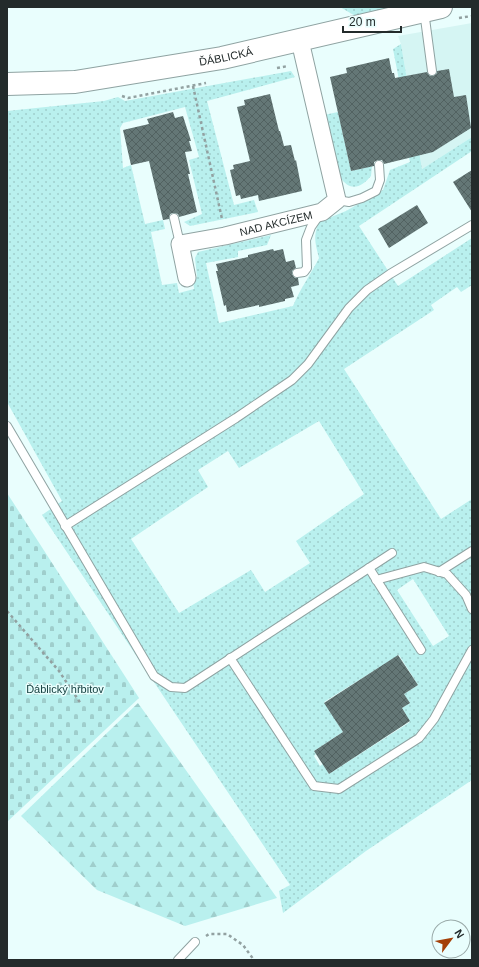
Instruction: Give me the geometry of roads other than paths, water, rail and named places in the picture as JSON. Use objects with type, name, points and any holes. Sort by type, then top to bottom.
[{"type":"main road","name":"ĎÁBLICKÁ","points":[[7,84],[75,82],[222,58],[432,9]]},
{"type":"street","points":[[300,41],[337,200]]},
{"type":"street","name":"NAD AKCÍZEM","points":[[180,244],[226,236],[322,212],[337,200]]},
{"type":"street","points":[[180,244],[187,278]]},
{"type":"lane","points":[[432,9],[432,71]]},
{"type":"lane","points":[[337,200],[349,202],[362,198],[376,191],[380,180],[379,165]]},
{"type":"lane","points":[[297,274],[304,272],[307,268],[306,240],[311,227],[322,212]]},
{"type":"lane","points":[[174,218],[180,244]]},
{"type":"lane","points":[[65,526],[236,418],[292,380],[308,364],[349,308],[367,290],[390,274],[472,225]]},
{"type":"lane","points":[[7,426],[154,676],[171,687],[185,688],[392,553]]},
{"type":"lane","points":[[439,572],[472,551]]},
{"type":"lane","points":[[376,580],[424,567],[447,574],[466,595],[472,608]]},
{"type":"lane","points":[[369,568],[421,650]]},
{"type":"lane","points":[[230,658],[314,786],[339,789],[419,738],[434,720],[472,650]]},
{"type":"lane","points":[[178,960],[195,942]]},
{"type":"park label","name":"Ďáblický hřbitov","points":[[65,689]]}]
